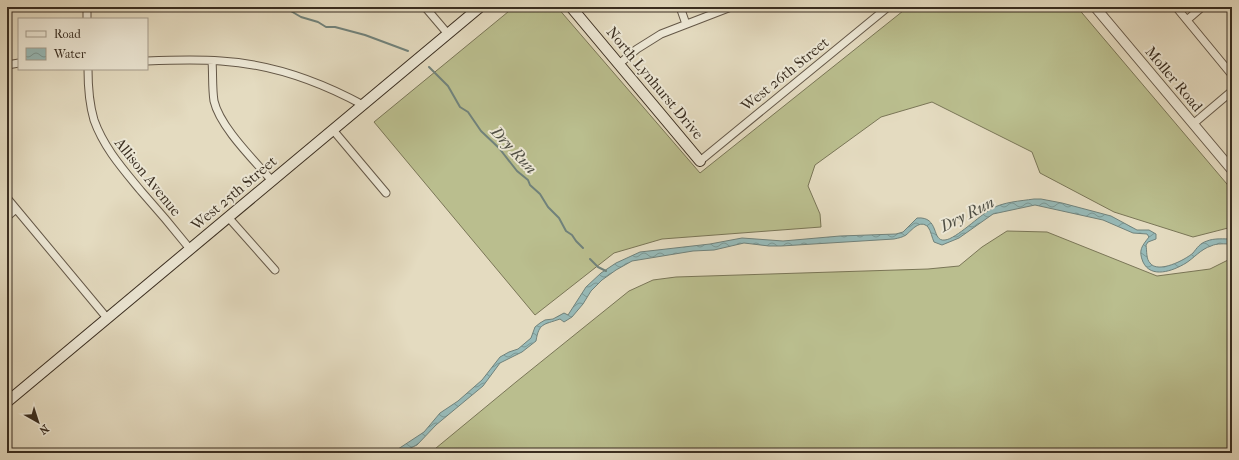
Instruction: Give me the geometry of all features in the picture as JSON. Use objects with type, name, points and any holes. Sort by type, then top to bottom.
[{"type":"main road","name":"West 25th Street","points":[[7,402],[480,7]]},
{"type":"main road","name":"North Lynhurst Drive","points":[[571,7],[700,161]]},
{"type":"street","points":[[425,7],[448,34]]},
{"type":"street","points":[[680,7],[686,24]]},
{"type":"street","points":[[619,64],[633,52],[655,38],[686,24],[731,7]]},
{"type":"street","name":"West 26th Street","points":[[700,161],[888,7]]},
{"type":"street","name":"Moller Road","points":[[1095,7],[1232,170]]},
{"type":"street","points":[[1176,7],[1232,75]]},
{"type":"street","points":[[1187,20],[1202,7]]},
{"type":"street","points":[[212,60],[214,95],[220,116],[228,129],[272,181]]},
{"type":"street","points":[[148,61],[212,60],[250,64],[289,73],[327,87],[363,105]]},
{"type":"street","points":[[7,65],[18,63]]},
{"type":"street","name":"Allison Avenue","points":[[88,70],[89,97],[93,115],[106,146],[119,164],[190,249]]},
{"type":"street","points":[[1193,124],[1232,91]]},
{"type":"street","points":[[333,130],[386,193]]},
{"type":"street","points":[[7,198],[107,318]]},
{"type":"street","points":[[7,217],[16,210]]},
{"type":"street","points":[[228,217],[275,270]]},
{"type":"green space","points":[[514,7],[557,7],[700,173],[908,7],[1077,7],[1232,190],[1232,227],[1193,237],[1114,212],[1040,173],[1032,152],[932,102],[881,117],[815,165],[808,186],[820,214],[821,227],[662,239],[614,253],[535,315],[374,122]]},
{"type":"green space","points":[[1007,231],[1047,232],[1157,276],[1210,269],[1232,258],[1232,450],[1224,453],[430,453],[629,291],[653,280],[676,277],[928,269],[959,266],[982,247]]},
{"type":"water","name":"Dry Run","points":[[1034,199],[1062,203],[1111,216],[1137,230],[1149,230],[1156,234],[1156,239],[1148,242],[1146,245],[1148,259],[1154,266],[1165,267],[1172,265],[1193,253],[1202,243],[1210,240],[1232,239],[1232,244],[1213,245],[1204,249],[1189,261],[1175,269],[1157,272],[1151,270],[1143,262],[1141,251],[1144,243],[1149,237],[1147,234],[1133,233],[1103,220],[1035,205],[993,214],[959,238],[942,245],[934,242],[928,227],[922,224],[916,226],[905,236],[894,239],[781,246],[744,243],[714,250],[693,251],[632,261],[602,280],[591,291],[583,304],[572,317],[564,322],[560,319],[540,328],[536,341],[522,352],[500,363],[483,386],[436,425],[417,445],[400,453],[392,453],[424,432],[440,413],[458,401],[482,380],[500,357],[518,349],[531,338],[535,327],[540,323],[545,320],[553,319],[564,313],[568,315],[586,287],[601,273],[616,263],[640,252],[710,244],[742,238],[783,241],[840,236],[896,234],[903,232],[917,218],[924,218],[929,221],[938,237],[941,240],[945,240],[955,236],[986,212],[996,207],[1012,202]]},
{"type":"waterway","name":"Dry Run","points":[[29,7],[38,7]]},
{"type":"waterway","name":"Dry Run","points":[[113,7],[125,7]]},
{"type":"waterway","name":"Dry Run","points":[[254,7],[262,10],[289,10],[301,17],[318,22],[326,27],[335,27],[365,35],[408,51]]},
{"type":"waterway","name":"Dry Run","points":[[429,67],[448,86],[460,107],[468,112],[481,131],[499,148],[517,171],[528,180],[530,185],[540,194],[548,207],[559,218],[566,231],[572,235],[583,248]]},
{"type":"waterway","points":[[590,259],[598,267],[606,271]]}]
